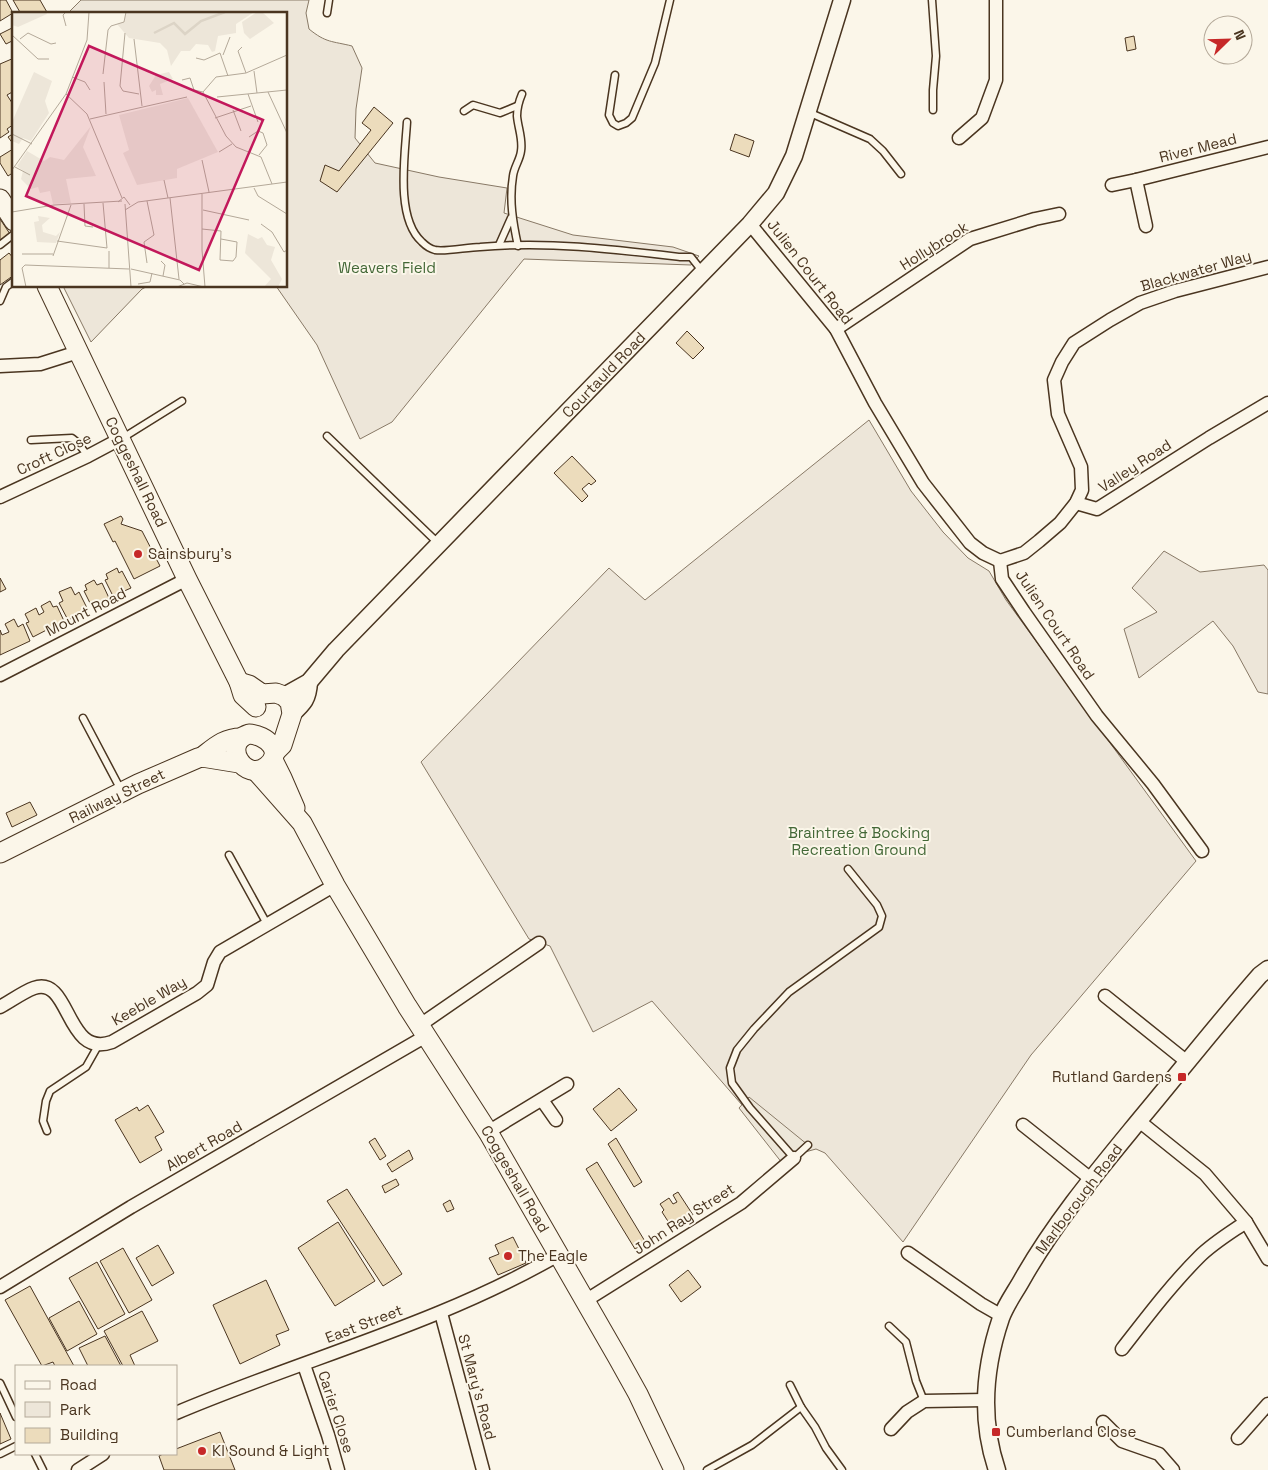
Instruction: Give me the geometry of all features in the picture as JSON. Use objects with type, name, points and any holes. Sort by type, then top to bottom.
[{"type":"main road","points":[[0,199],[12,218]]},
{"type":"main road","name":"Coggeshall Road","points":[[49,288],[244,695],[266,702]]},
{"type":"main road","points":[[266,702],[260,723],[271,730],[283,728],[290,719]]},
{"type":"main road","points":[[202,757],[239,762],[236,754],[237,744],[242,737],[248,716],[266,702],[290,702],[290,719],[282,745],[266,768],[256,771]]},
{"type":"main road","points":[[242,737],[249,734],[262,736],[271,743],[282,778],[302,823]]},
{"type":"main road","name":"Railway Street","points":[[0,854],[122,792],[202,757],[220,743],[232,738],[242,737]]},
{"type":"main road","name":"Coggeshall Road","points":[[239,762],[247,769],[256,771],[302,823],[335,885],[423,1030],[488,1132],[638,1394],[674,1470]]},
{"type":"street","name":"Courtauld Road","points":[[266,702],[309,682],[336,650],[750,224],[776,192],[794,156],[842,0]]},
{"type":"street","points":[[959,138],[982,118],[996,80],[996,0]]},
{"type":"street","name":"River Mead","points":[[1112,185],[1268,147]]},
{"type":"street","points":[[1136,180],[1146,226]]},
{"type":"street","name":"Hollybrook","points":[[836,329],[970,239],[1035,219],[1059,214]]},
{"type":"street","name":"Julien Court Road","points":[[750,224],[836,329],[875,403],[923,482],[970,544],[1000,561],[1002,579],[1024,612],[1097,716],[1153,784],[1202,852]]},
{"type":"street","name":"Blackwater Way","points":[[1076,503],[1082,490],[1081,467],[1058,414],[1054,380],[1062,362],[1074,343],[1140,303],[1175,291],[1268,267]]},
{"type":"street","points":[[0,366],[40,364],[78,352]]},
{"type":"street","name":"Valley Road","points":[[1076,503],[1097,509],[1209,438],[1268,404]]},
{"type":"street","name":"Croft Close","points":[[0,497],[120,439]]},
{"type":"street","points":[[1000,561],[1024,553],[1060,523],[1076,503]]},
{"type":"street","name":"Mount Road","points":[[0,675],[187,579]]},
{"type":"street","points":[[290,719],[308,695],[309,682]]},
{"type":"street","name":"Keeble Way","points":[[99,1044],[112,1042],[197,993],[207,985],[214,962],[220,952],[335,885]]},
{"type":"street","points":[[423,1030],[539,943]]},
{"type":"street","name":"Marlborough Road","points":[[997,1470],[989,1441],[985,1400],[990,1358],[1002,1316],[1040,1249],[1091,1179],[1186,1061],[1260,975],[1268,969]]},
{"type":"street","points":[[0,1007],[36,987],[49,988],[57,995],[81,1036],[99,1044]]},
{"type":"street","points":[[1105,996],[1186,1061]]},
{"type":"street","name":"Albert Road","points":[[0,1287],[423,1030]]},
{"type":"street","points":[[488,1132],[567,1084]]},
{"type":"street","points":[[542,1100],[556,1120]]},
{"type":"street","points":[[1139,1121],[1205,1174],[1246,1222],[1268,1259]]},
{"type":"street","points":[[1023,1125],[1091,1179]]},
{"type":"street","name":"John Ray Street","points":[[585,1301],[741,1203],[794,1158]]},
{"type":"street","points":[[1122,1349],[1174,1284],[1200,1256],[1216,1242],[1246,1222]]},
{"type":"street","points":[[908,1253],[981,1304],[1002,1316]]},
{"type":"street","name":"East Street","points":[[178,1412],[232,1389],[304,1365],[441,1313],[536,1268],[558,1255]]},
{"type":"street","name":"St Mary's Road","points":[[441,1313],[483,1470]]},
{"type":"street","name":"Carier Close","points":[[304,1365],[338,1470]]},
{"type":"street","points":[[891,1429],[907,1412],[924,1401],[985,1400]]},
{"type":"street","points":[[1238,1438],[1268,1404]]},
{"type":"street","points":[[1103,1422],[1122,1441],[1159,1454],[1173,1470]]},
{"type":"street","points":[[78,1470],[102,1455]]},
{"type":"lane","points":[[327,13],[329,0]]},
{"type":"lane","points":[[615,75],[609,115],[613,123],[618,126],[632,118],[652,71],[670,0]]},
{"type":"lane","points":[[932,0],[936,56],[932,90],[933,110]]},
{"type":"lane","points":[[518,246],[512,216],[512,177],[521,152],[522,140],[517,117],[517,106],[522,94]]},
{"type":"lane","points":[[464,111],[473,105],[500,113],[517,106]]},
{"type":"lane","points":[[808,112],[870,139],[883,151],[901,174]]},
{"type":"lane","points":[[407,122],[404,189],[408,218],[413,231],[422,242],[434,250],[499,245],[571,245],[691,257],[703,272]]},
{"type":"lane","points":[[499,245],[512,216]]},
{"type":"lane","points":[[0,245],[12,236]]},
{"type":"lane","points":[[0,301],[6,287],[12,282]]},
{"type":"lane","points":[[120,439],[182,401]]},
{"type":"lane","points":[[328,436],[440,545]]},
{"type":"lane","points":[[31,440],[72,438],[78,442],[88,456]]},
{"type":"lane","points":[[83,718],[122,792]]},
{"type":"lane","points":[[229,855],[268,924]]},
{"type":"lane","points":[[808,1145],[794,1158],[750,1108],[732,1083],[730,1068],[738,1050],[754,1029],[789,992],[878,927],[882,916],[877,905],[848,869]]},
{"type":"lane","points":[[47,1131],[43,1121],[50,1091],[86,1067],[99,1044]]},
{"type":"lane","points":[[889,1326],[906,1342],[916,1381],[924,1401]]},
{"type":"lane","points":[[0,1383],[15,1415]]},
{"type":"lane","points":[[790,1385],[801,1408],[842,1470]]},
{"type":"lane","points":[[707,1470],[752,1445],[801,1408]]},
{"type":"lane","points":[[0,1454],[15,1446]]},
{"type":"lane","points":[[36,1455],[43,1470]]},
{"type":"green space","name":"Weavers Field","points":[[81,0],[309,0],[306,13],[309,29],[325,39],[352,46],[362,68],[356,109],[355,138],[375,163],[439,177],[507,188],[504,213],[573,235],[673,247],[699,256],[691,265],[524,259],[392,422],[360,439],[317,345],[277,288],[288,288],[288,12],[69,12]]},
{"type":"green space","points":[[64,288],[144,288],[142,289],[91,342]]},
{"type":"green space","name":"Braintree & Bocking Recreation Ground","points":[[869,420],[911,491],[943,532],[968,558],[989,571],[1006,600],[1196,861],[1031,1055],[903,1242],[825,1153],[816,1149],[787,1157],[652,1001],[593,1032],[550,946],[529,939],[421,762],[609,568],[645,600]]},
{"type":"green space","points":[[1164,551],[1200,572],[1264,565],[1268,570],[1268,694],[1258,692],[1233,646],[1213,621],[1139,678],[1124,629],[1157,612],[1132,588]]},
{"type":"shaded area","points":[[749,1097],[808,1145],[786,1168],[739,1108]]},
{"type":"building","points":[[0,0],[6,0],[12,14],[0,21]]},
{"type":"building","points":[[13,0],[40,0],[47,12],[20,12]]},
{"type":"building","points":[[12,28],[12,41],[6,44],[0,34]]},
{"type":"building","points":[[1134,36],[1136,49],[1127,51],[1125,38]]},
{"type":"building","points":[[12,59],[12,92],[7,95],[12,103],[12,125],[7,129],[9,132],[0,138],[0,64]]},
{"type":"building","points":[[374,107],[393,123],[337,192],[320,181],[325,165],[339,171],[371,130],[362,123]]},
{"type":"building","points":[[12,134],[12,142],[8,137]]},
{"type":"building","points":[[735,134],[754,141],[749,157],[730,150]]},
{"type":"building","points":[[12,150],[12,173],[8,176],[0,163],[0,157]]},
{"type":"building","points":[[0,219],[10,234],[0,240]]},
{"type":"building","points":[[9,253],[12,257],[12,276],[0,285],[0,260]]},
{"type":"building","points":[[687,331],[704,348],[693,359],[676,343]]},
{"type":"building","points":[[572,456],[596,481],[591,485],[589,483],[582,489],[588,496],[582,502],[554,473]]},
{"type":"building","name":"Sainsbury's","points":[[121,516],[123,519],[121,524],[142,531],[160,566],[134,579],[115,541],[113,542],[104,524]]},
{"type":"building","points":[[117,568],[119,573],[122,571],[131,588],[113,596],[105,580],[108,579],[106,574]]},
{"type":"building","points":[[0,578],[6,589],[0,592]]},
{"type":"building","points":[[94,580],[97,585],[102,583],[109,598],[92,607],[84,591],[87,590],[85,585]]},
{"type":"building","points":[[71,587],[75,595],[79,592],[88,610],[68,620],[59,603],[63,601],[59,592]]},
{"type":"building","points":[[50,601],[53,607],[57,606],[64,621],[33,637],[26,623],[29,622],[25,614],[36,608],[39,615],[44,612],[41,606]]},
{"type":"building","points":[[14,619],[18,627],[23,624],[30,641],[0,655],[0,630],[2,635],[9,632],[5,624]]},
{"type":"building","points":[[30,802],[37,815],[12,827],[6,813]]},
{"type":"building","points":[[619,1088],[637,1110],[611,1131],[593,1109]]},
{"type":"building","points":[[148,1105],[164,1132],[155,1137],[162,1150],[140,1163],[115,1120],[137,1107],[139,1111]]},
{"type":"building","points":[[375,1138],[386,1156],[380,1160],[369,1142]]},
{"type":"building","points":[[616,1138],[642,1182],[634,1187],[608,1144]]},
{"type":"building","points":[[409,1150],[413,1159],[392,1172],[387,1164]]},
{"type":"building","points":[[597,1162],[646,1243],[635,1249],[586,1169]]},
{"type":"building","points":[[396,1179],[399,1185],[385,1193],[382,1186]]},
{"type":"building","points":[[347,1189],[402,1274],[383,1286],[327,1201]]},
{"type":"building","points":[[678,1192],[693,1215],[673,1229],[662,1212],[664,1210],[660,1204],[669,1198],[673,1204],[677,1202],[673,1195]]},
{"type":"building","points":[[450,1200],[454,1209],[447,1212],[443,1204]]},
{"type":"building","points":[[338,1222],[375,1281],[335,1306],[298,1248]]},
{"type":"building","name":"The Eagle","points":[[513,1237],[526,1263],[498,1275],[489,1258],[499,1254],[495,1245]]},
{"type":"building","points":[[158,1245],[174,1273],[152,1286],[136,1258]]},
{"type":"building","points":[[123,1248],[152,1300],[129,1313],[100,1261]]},
{"type":"building","points":[[97,1262],[125,1314],[98,1329],[69,1278]]},
{"type":"building","points":[[688,1270],[701,1287],[681,1302],[669,1285]]},
{"type":"building","points":[[266,1280],[289,1330],[276,1335],[280,1345],[240,1364],[213,1305]]},
{"type":"building","points":[[30,1286],[73,1365],[54,1365],[53,1362],[41,1365],[5,1300]]},
{"type":"building","points":[[79,1301],[97,1334],[67,1351],[49,1318]]},
{"type":"building","points":[[142,1311],[158,1341],[130,1355],[135,1365],[122,1365],[104,1331]]},
{"type":"building","points":[[105,1336],[120,1365],[88,1365],[79,1348]]},
{"type":"building","points":[[0,1413],[11,1439],[0,1444]]},
{"type":"building","name":"KI Sound & Light","points":[[220,1432],[235,1470],[164,1470],[159,1456],[178,1455],[178,1448]]},
{"type":"place","name":"Sainsbury's","points":[[138,554]]},
{"type":"place","name":"Rutland Gardens","points":[[1182,1077]]},
{"type":"place","name":"The Eagle","points":[[508,1256]]},
{"type":"place","name":"Cumberland Close","points":[[996,1432]]},
{"type":"place","name":"KI Sound & Light","points":[[202,1451]]}]
